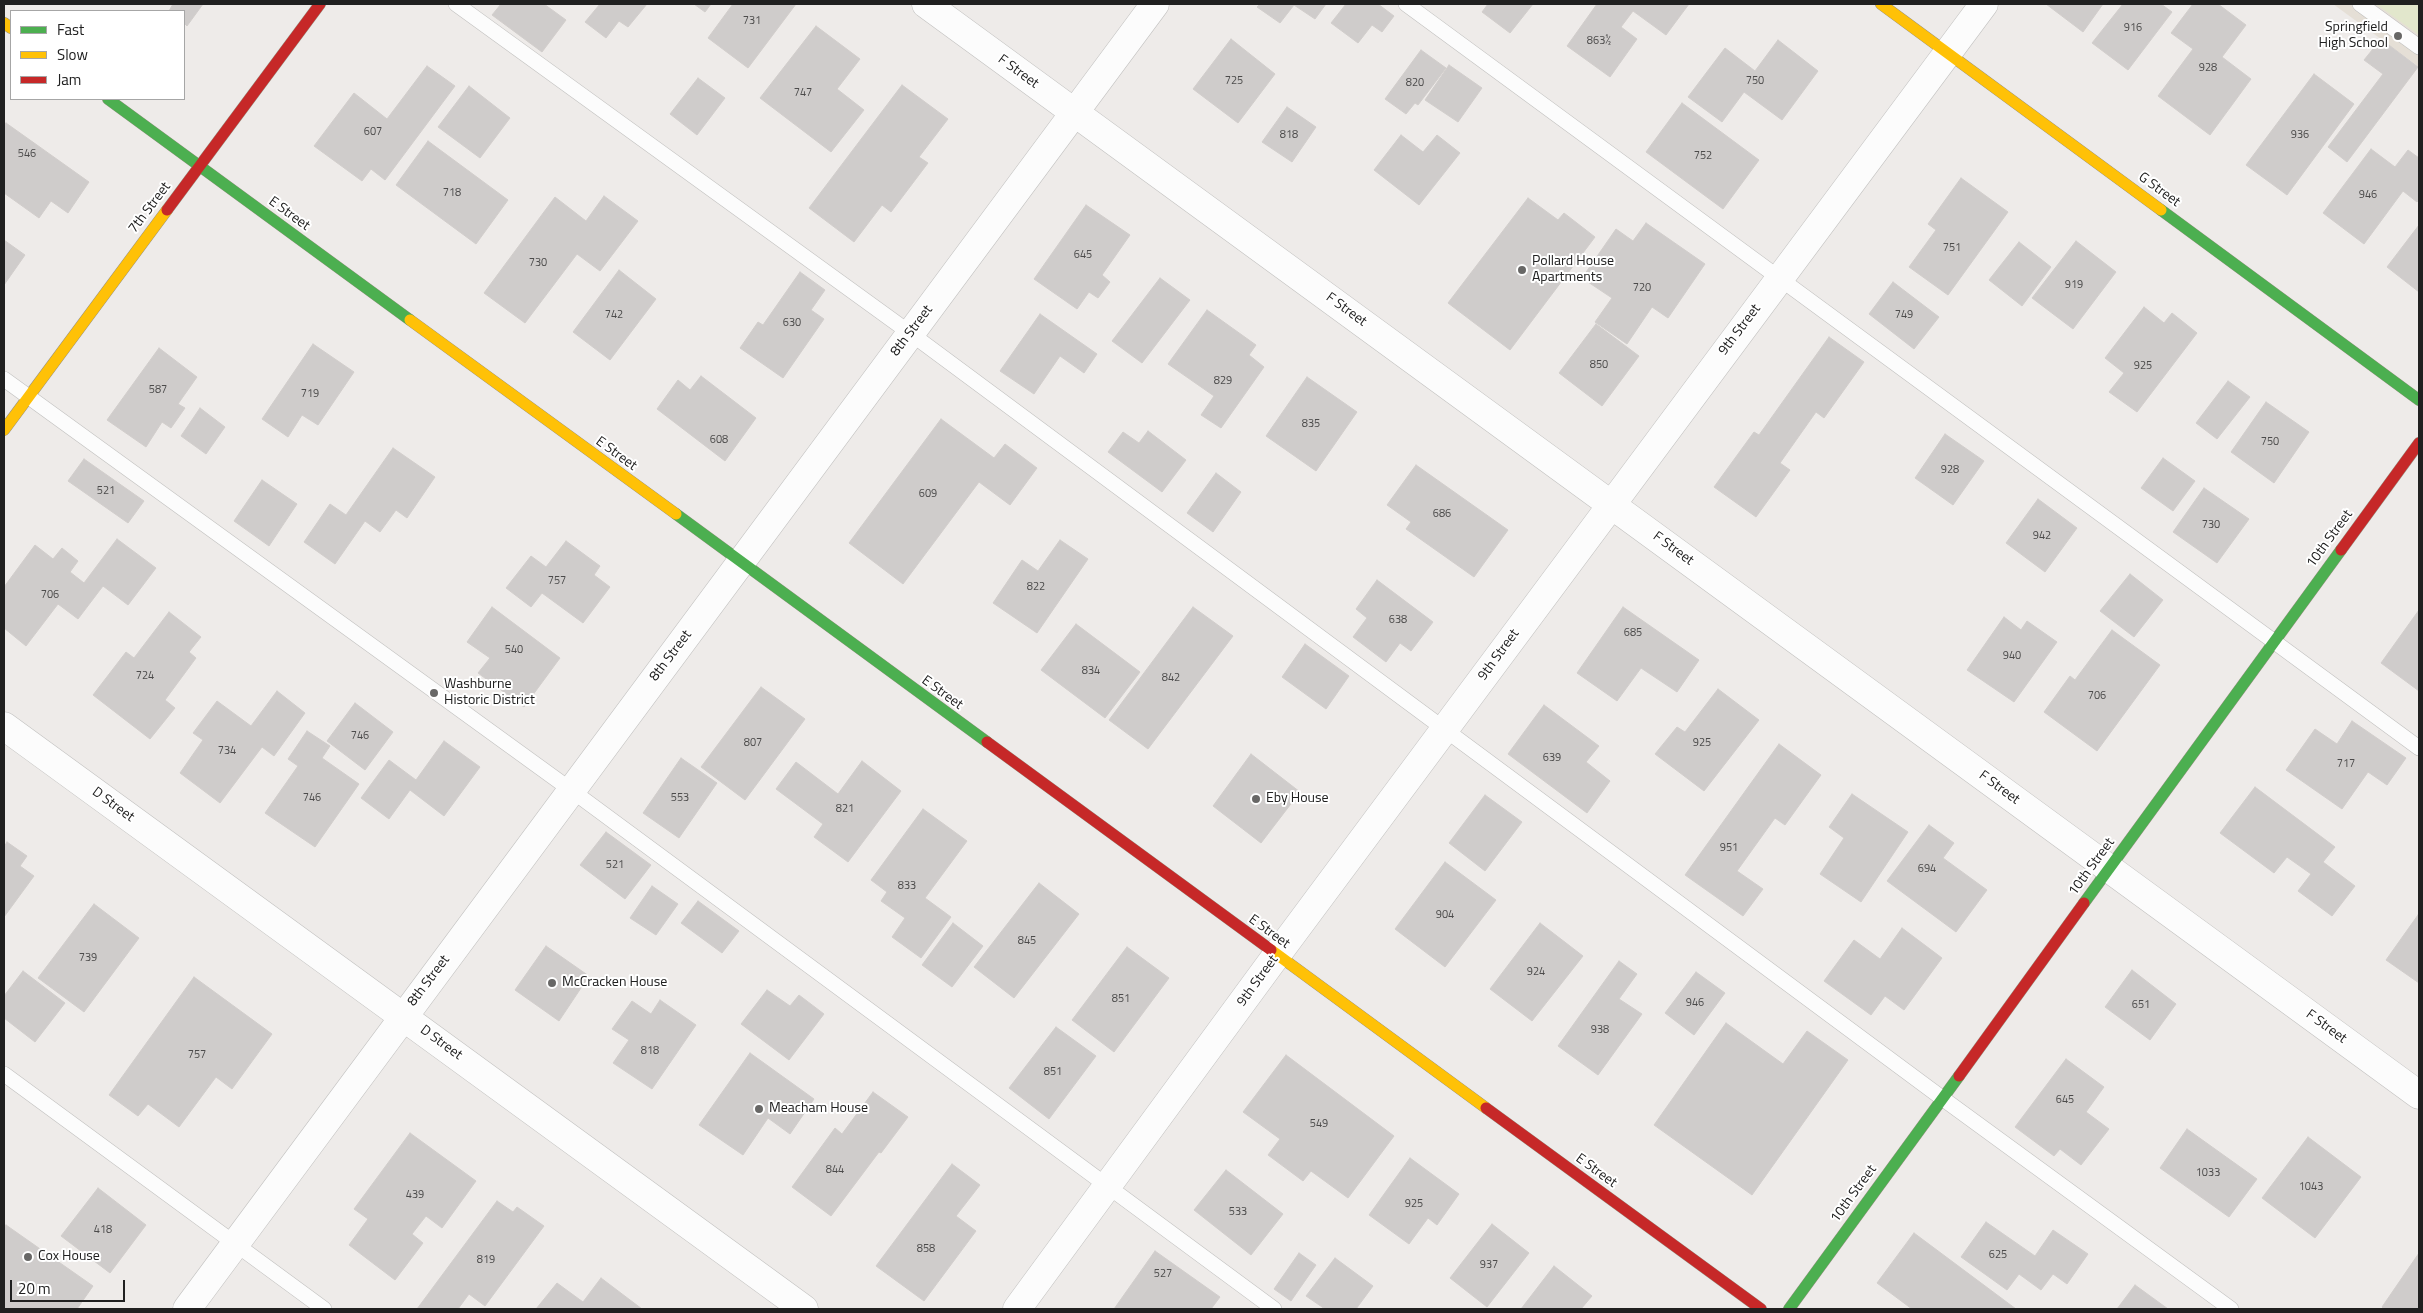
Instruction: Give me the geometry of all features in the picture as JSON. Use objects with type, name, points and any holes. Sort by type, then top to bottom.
[{"type":"street","name":"7th Street","points":[[4,430],[320,4]]},
{"type":"street","name":"F Street","points":[[926,4],[2419,1095]]},
{"type":"street","name":"8th Street","points":[[187,1309],[1155,4]]},
{"type":"street","name":"G Street","points":[[1881,4],[2419,400]]},
{"type":"street","name":"9th Street","points":[[1017,1309],[1276,956],[1984,4]]},
{"type":"street","name":"E Street","points":[[109,100],[1760,1309]]},
{"type":"street","name":"10th Street","points":[[1789,1309],[2419,443]]},
{"type":"street","name":"D Street","points":[[4,726],[804,1309]]},
{"type":"lane","points":[[456,4],[910,333],[1942,1098],[2231,1309]]},
{"type":"lane","points":[[1406,4],[2419,748]]},
{"type":"lane","points":[[2360,4],[2419,47]]},
{"type":"lane","points":[[4,379],[571,790],[1106,1187],[1274,1309]]},
{"type":"lane","points":[[4,1074],[324,1309]]},
{"type":"shaded area","name":"Springfield High School","points":[[2333,4],[2419,4],[2419,67]]},
{"type":"green space","points":[[2376,4],[2419,4],[2419,35]]},
{"type":"building","points":[[173,4],[203,4],[187,26],[185,24],[185,10],[170,10]]},
{"type":"building","points":[[501,4],[544,4],[566,20],[542,52],[492,15]]},
{"type":"building","points":[[600,4],[647,4],[628,27],[619,21],[606,38],[585,22]]},
{"type":"building","points":[[694,4],[711,4],[705,12]]},
{"type":"building","points":[[733,4],[796,4],[748,68],[708,38]]},
{"type":"building","points":[[1260,4],[1326,4],[1315,19],[1294,5],[1280,23],[1257,7]]},
{"type":"building","points":[[1346,4],[1378,4],[1394,16],[1382,32],[1372,25],[1358,43],[1331,23]]},
{"type":"building","points":[[1488,4],[1533,4],[1510,33],[1482,12]]},
{"type":"building","points":[[1597,4],[1689,4],[1666,35],[1633,11],[1621,27],[1637,39],[1610,77],[1567,46]]},
{"type":"building","points":[[2046,4],[2103,4],[2083,32]]},
{"type":"building","points":[[2123,4],[2161,4],[2172,12],[2128,70],[2092,43]]},
{"type":"building","points":[[2193,4],[2218,4],[2246,25],[2222,57],[2251,79],[2210,135],[2158,96],[2193,49],[2171,33]]},
{"type":"building","points":[[816,26],[860,59],[837,89],[864,110],[831,152],[760,98]]},
{"type":"building","points":[[1231,39],[1275,74],[1238,123],[1193,89]]},
{"type":"building","points":[[2381,39],[2418,67],[2347,162],[2328,147],[2383,74],[2364,60]]},
{"type":"building","points":[[1778,40],[1818,71],[1782,120],[1744,92],[1722,122],[1688,97],[1725,48],[1755,71]]},
{"type":"building","points":[[1421,50],[1446,68],[1418,105],[1415,103],[1406,114],[1385,99]]},
{"type":"building","points":[[1449,65],[1482,88],[1458,122],[1425,100]]},
{"type":"building","points":[[427,66],[455,86],[385,180],[371,169],[362,181],[314,146],[354,93],[387,119]]},
{"type":"building","points":[[2314,74],[2354,104],[2287,195],[2246,165]]},
{"type":"building","points":[[698,78],[725,98],[697,135],[670,114]]},
{"type":"building","points":[[902,85],[948,119],[919,157],[928,163],[891,212],[882,205],[854,242],[809,208]]},
{"type":"building","points":[[469,86],[510,118],[480,158],[438,127]]},
{"type":"building","points":[[1682,103],[1759,160],[1723,209],[1646,152]]},
{"type":"building","points":[[1287,107],[1316,127],[1292,162],[1262,142]]},
{"type":"building","points":[[6,123],[89,182],[68,213],[51,201],[39,218],[4,193],[4,126]]},
{"type":"building","points":[[1401,135],[1423,152],[1437,135],[1460,153],[1419,205],[1374,170]]},
{"type":"building","points":[[428,141],[508,200],[476,244],[396,185]]},
{"type":"building","points":[[2371,149],[2395,167],[2408,150],[2419,158],[2419,199],[2417,202],[2403,191],[2364,244],[2323,213]]},
{"type":"building","points":[[1961,178],[2008,212],[1948,295],[1909,267],[1936,230],[1928,224]]},
{"type":"building","points":[[604,196],[638,221],[600,271],[577,254],[525,323],[484,293],[555,197],[586,221]]},
{"type":"building","name":"Pollard House Apartments","points":[[1528,198],[1558,220],[1564,213],[1595,237],[1510,350],[1448,303]]},
{"type":"building","points":[[1086,205],[1130,235],[1102,275],[1110,282],[1098,298],[1089,292],[1077,309],[1034,279]]},
{"type":"building","points":[[1646,223],[1705,264],[1668,318],[1652,307],[1627,344],[1595,322],[1612,298],[1582,278],[1616,229],[1633,241]]},
{"type":"building","points":[[2419,225],[2419,292],[2387,267]]},
{"type":"building","points":[[4,240],[25,255],[4,285]]},
{"type":"building","points":[[2076,241],[2116,272],[2073,329],[2032,298]]},
{"type":"building","points":[[2019,242],[2051,267],[2022,306],[1989,280]]},
{"type":"building","points":[[619,270],[656,299],[610,360],[573,332]]},
{"type":"building","points":[[800,272],[825,290],[811,310],[824,319],[783,378],[740,348],[758,322],[763,325]]},
{"type":"building","points":[[1160,278],[1190,300],[1142,363],[1112,341]]},
{"type":"building","points":[[1893,282],[1939,317],[1914,349],[1869,314]]},
{"type":"building","points":[[2144,307],[2164,323],[2172,313],[2197,333],[2137,412],[2109,392],[2124,373],[2105,358]]},
{"type":"building","points":[[1207,310],[1256,345],[1249,355],[1264,367],[1221,428],[1201,415],[1214,396],[1168,364]]},
{"type":"building","points":[[1040,314],[1097,354],[1084,373],[1060,356],[1034,394],[1000,371]]},
{"type":"building","points":[[1596,324],[1639,356],[1602,406],[1559,373]]},
{"type":"building","points":[[1829,337],[1864,362],[1824,418],[1816,412],[1780,463],[1790,470],[1756,517],[1714,487],[1754,432],[1759,435]]},
{"type":"building","points":[[313,344],[354,372],[318,425],[302,415],[288,437],[262,419]]},
{"type":"building","points":[[159,348],[197,377],[178,404],[185,408],[171,428],[162,422],[146,447],[107,420]]},
{"type":"building","points":[[701,376],[756,418],[725,461],[657,409],[678,380],[690,390]]},
{"type":"building","points":[[1307,377],[1357,412],[1316,471],[1266,436]]},
{"type":"building","points":[[2228,381],[2250,397],[2217,439],[2196,423]]},
{"type":"building","points":[[2266,402],[2309,432],[2274,483],[2231,452]]},
{"type":"building","points":[[200,408],[225,427],[206,454],[181,436]]},
{"type":"building","points":[[941,419],[994,458],[1005,444],[1037,468],[1010,505],[979,482],[903,584],[849,543]]},
{"type":"building","points":[[1148,431],[1186,460],[1162,492],[1108,452],[1123,432],[1139,443]]},
{"type":"building","points":[[1945,434],[1984,461],[1953,505],[1915,478]]},
{"type":"building","points":[[393,448],[435,477],[407,518],[396,510],[380,532],[365,521],[335,564],[304,542],[330,504],[346,515]]},
{"type":"building","points":[[2163,458],[2195,481],[2173,511],[2141,488]]},
{"type":"building","points":[[84,459],[144,501],[128,523],[68,481]]},
{"type":"building","points":[[1416,465],[1508,530],[1474,577],[1406,529],[1411,522],[1387,505]]},
{"type":"building","points":[[1216,473],[1241,492],[1213,532],[1187,513]]},
{"type":"building","points":[[262,480],[297,504],[269,546],[234,521]]},
{"type":"building","points":[[2204,488],[2249,519],[2217,563],[2173,532]]},
{"type":"building","points":[[2038,499],[2077,528],[2045,572],[2006,543]]},
{"type":"building","points":[[117,539],[156,568],[128,605],[103,586],[78,619],[58,604],[26,646],[4,628],[4,587],[35,545],[53,559],[62,548],[78,561],[70,572],[84,583]]},
{"type":"building","points":[[1060,540],[1088,559],[1037,633],[993,603],[1022,560],[1038,571]]},
{"type":"building","points":[[566,541],[600,566],[594,575],[610,587],[583,623],[542,593],[531,607],[506,588],[531,556],[546,567]]},
{"type":"building","points":[[2130,574],[2163,600],[2134,637],[2100,611]]},
{"type":"building","points":[[1377,580],[1433,622],[1411,651],[1400,643],[1386,662],[1353,637],[1367,618],[1356,609]]},
{"type":"building","points":[[492,607],[560,658],[524,707],[478,673],[490,658],[467,642]]},
{"type":"building","points":[[1193,607],[1233,636],[1148,749],[1109,720]]},
{"type":"building","points":[[1623,607],[1699,660],[1677,692],[1641,668],[1617,701],[1577,673]]},
{"type":"building","points":[[2419,610],[2419,691],[2381,663]]},
{"type":"building","points":[[169,612],[201,637],[189,652],[196,658],[165,700],[175,708],[150,739],[93,695],[126,652],[134,658]]},
{"type":"building","points":[[2004,617],[2021,630],[2027,621],[2057,642],[2014,702],[1967,670]]},
{"type":"building","points":[[1076,624],[1140,672],[1105,718],[1041,670]]},
{"type":"building","points":[[2112,630],[2160,665],[2097,751],[2044,712],[2070,676],[2075,680]]},
{"type":"building","points":[[1305,644],[1349,676],[1326,709],[1282,677]]},
{"type":"building","points":[[761,687],[805,719],[745,800],[701,767]]},
{"type":"building","points":[[1718,689],[1759,720],[1704,791],[1655,754],[1677,727],[1685,732]]},
{"type":"building","points":[[277,691],[305,713],[274,756],[262,747],[220,803],[180,773],[203,740],[193,733],[217,701],[251,726]]},
{"type":"building","points":[[355,703],[393,732],[365,770],[327,741]]},
{"type":"building","points":[[1544,705],[1599,746],[1586,762],[1610,781],[1587,813],[1508,754]]},
{"type":"building","points":[[2352,721],[2406,758],[2387,785],[2368,772],[2342,809],[2286,770],[2315,729],[2337,744]]},
{"type":"building","points":[[307,731],[330,746],[322,758],[359,784],[315,847],[265,813],[298,766],[288,759]]},
{"type":"building","points":[[444,741],[480,767],[444,816],[410,790],[389,819],[361,798],[389,760],[416,780]]},
{"type":"building","points":[[1779,744],[1821,775],[1785,825],[1775,818],[1737,871],[1763,889],[1743,916],[1685,875]]},
{"type":"building","name":"Eby House","points":[[1251,754],[1300,792],[1261,843],[1213,806]]},
{"type":"building","points":[[681,758],[717,783],[679,838],[643,813]]},
{"type":"building","points":[[862,761],[901,791],[848,862],[814,837],[823,824],[776,789],[796,762],[838,794]]},
{"type":"building","points":[[2255,787],[2335,847],[2323,862],[2355,886],[2332,916],[2298,891],[2311,874],[2287,857],[2274,873],[2220,833]]},
{"type":"building","points":[[1852,794],[1908,832],[1861,902],[1820,874],[1844,838],[1829,827]]},
{"type":"building","points":[[1485,795],[1522,822],[1485,871],[1449,843]]},
{"type":"building","points":[[923,809],[967,841],[925,898],[951,917],[921,958],[892,937],[905,918],[881,901],[887,892],[871,880]]},
{"type":"building","points":[[1929,825],[1954,843],[1943,858],[1987,890],[1956,932],[1887,881]]},
{"type":"building","points":[[606,832],[651,865],[625,899],[580,865]]},
{"type":"building","points":[[7,842],[27,856],[20,866],[34,876],[4,917],[4,847]]},
{"type":"building","points":[[1445,862],[1496,900],[1445,967],[1395,929]]},
{"type":"building","points":[[1039,883],[1079,914],[1014,998],[974,967]]},
{"type":"building","points":[[652,886],[678,904],[656,935],[630,918]]},
{"type":"building","points":[[698,901],[739,931],[722,953],[681,923]]},
{"type":"building","points":[[94,904],[139,938],[84,1012],[38,978]]},
{"type":"building","points":[[2419,916],[2419,983],[2386,960]]},
{"type":"building","points":[[953,923],[983,946],[952,987],[922,965]]},
{"type":"building","points":[[1540,923],[1583,956],[1532,1021],[1490,989]]},
{"type":"building","points":[[1902,928],[1942,958],[1904,1010],[1885,996],[1871,1015],[1824,981],[1854,940],[1880,959]]},
{"type":"building","name":"McCracken House","points":[[546,946],[589,976],[559,1021],[515,990]]},
{"type":"building","points":[[1127,947],[1169,978],[1114,1052],[1072,1020]]},
{"type":"building","points":[[1619,961],[1637,974],[1619,999],[1642,1014],[1598,1075],[1558,1046]]},
{"type":"building","points":[[2132,970],[2176,1004],[2150,1040],[2105,1007]]},
{"type":"building","points":[[23,971],[65,1003],[35,1042],[4,1018],[4,996]]},
{"type":"building","points":[[1696,972],[1725,993],[1694,1035],[1665,1013]]},
{"type":"building","points":[[194,977],[272,1034],[232,1089],[216,1077],[179,1127],[148,1104],[138,1116],[109,1095]]},
{"type":"building","points":[[767,990],[790,1006],[799,995],[824,1014],[789,1060],[741,1024]]},
{"type":"building","points":[[660,1000],[696,1025],[652,1089],[613,1063],[629,1040],[612,1029],[632,1001],[651,1014]]},
{"type":"building","points":[[1726,1023],[1783,1064],[1807,1031],[1848,1060],[1752,1195],[1654,1125]]},
{"type":"building","points":[[1056,1027],[1096,1056],[1049,1119],[1009,1088]]},
{"type":"building","name":"Meacham House","points":[[750,1053],[814,1099],[790,1134],[768,1118],[743,1155],[699,1125]]},
{"type":"building","points":[[1286,1055],[1394,1136],[1348,1198],[1311,1171],[1303,1181],[1268,1155],[1280,1139],[1243,1112]]},
{"type":"building","points":[[2066,1059],[2104,1087],[2086,1112],[2109,1129],[2081,1165],[2060,1149],[2054,1156],[2015,1127]]},
{"type":"building","points":[[873,1092],[908,1117],[831,1216],[792,1187],[835,1128],[842,1134]]},
{"type":"building","points":[[2187,1129],[2257,1179],[2229,1217],[2160,1168]]},
{"type":"building","points":[[410,1133],[476,1181],[442,1228],[426,1216],[412,1234],[423,1243],[395,1280],[349,1245],[368,1219],[354,1209]]},
{"type":"building","points":[[2308,1137],[2361,1177],[2315,1238],[2262,1198]]},
{"type":"building","points":[[1410,1158],[1459,1194],[1437,1225],[1428,1218],[1409,1244],[1369,1215]]},
{"type":"building","points":[[952,1164],[980,1185],[956,1216],[976,1231],[924,1301],[876,1266]]},
{"type":"building","points":[[1226,1170],[1283,1214],[1251,1255],[1194,1210]]},
{"type":"building","points":[[98,1188],[146,1225],[110,1273],[61,1236]]},
{"type":"building","points":[[497,1201],[513,1212],[517,1207],[544,1226],[485,1306],[469,1294],[458,1309],[417,1309]]},
{"type":"building","points":[[1986,1222],[2035,1256],[2053,1230],[2088,1254],[2067,1284],[2053,1274],[2041,1290],[2019,1274],[2007,1290],[1961,1257]]},
{"type":"building","points":[[1492,1224],[1529,1253],[1487,1307],[1450,1278]]},
{"type":"building","name":"Cox House","points":[[6,1225],[93,1286],[77,1309],[4,1309],[4,1228]]},
{"type":"building","points":[[1914,1233],[2016,1309],[1912,1309],[1877,1283]]},
{"type":"building","points":[[1155,1251],[1220,1297],[1211,1309],[1114,1309]]},
{"type":"building","points":[[1299,1253],[1316,1265],[1291,1301],[1274,1289]]},
{"type":"building","points":[[2419,1253],[2419,1309],[2384,1309],[2382,1307]]},
{"type":"building","points":[[1335,1258],[1373,1286],[1356,1309],[1325,1309],[1306,1296]]},
{"type":"building","points":[[1554,1266],[1592,1296],[1581,1309],[1521,1309]]},
{"type":"building","points":[[601,1278],[642,1309],[536,1309],[557,1283],[583,1302]]},
{"type":"building","points":[[2135,1285],[2168,1309],[2117,1309]]},
{"type":"traffic: fast","points":[[109,100],[410,320]]},
{"type":"traffic: fast","points":[[2161,210],[2419,400]]},
{"type":"traffic: fast","points":[[676,514],[987,742]]},
{"type":"traffic: fast","points":[[2084,903],[2341,550]]},
{"type":"traffic: fast","points":[[1789,1309],[1959,1076]]},
{"type":"traffic: slow","points":[[1881,4],[2161,210]]},
{"type":"traffic: slow","points":[[4,23],[10,27]]},
{"type":"traffic: slow","points":[[4,430],[167,210]]},
{"type":"traffic: slow","points":[[410,320],[676,514]]},
{"type":"traffic: slow","points":[[1271,950],[1486,1108]]},
{"type":"traffic: jam","points":[[167,210],[320,4]]},
{"type":"traffic: jam","points":[[2341,550],[2419,443]]},
{"type":"traffic: jam","points":[[987,742],[1271,950]]},
{"type":"traffic: jam","points":[[1959,1076],[2084,903]]},
{"type":"traffic: jam","points":[[1486,1108],[1761,1309]]},
{"type":"place","name":"Springfield High School","points":[[2398,36]]},
{"type":"place","name":"Pollard House Apartments","points":[[1522,270]]},
{"type":"place","name":"Washburne Historic District","points":[[434,693]]},
{"type":"place","name":"Eby House","points":[[1256,799]]},
{"type":"place","name":"McCracken House","points":[[552,983]]},
{"type":"place","name":"Meacham House","points":[[759,1109]]},
{"type":"place","name":"Cox House","points":[[28,1257]]}]
